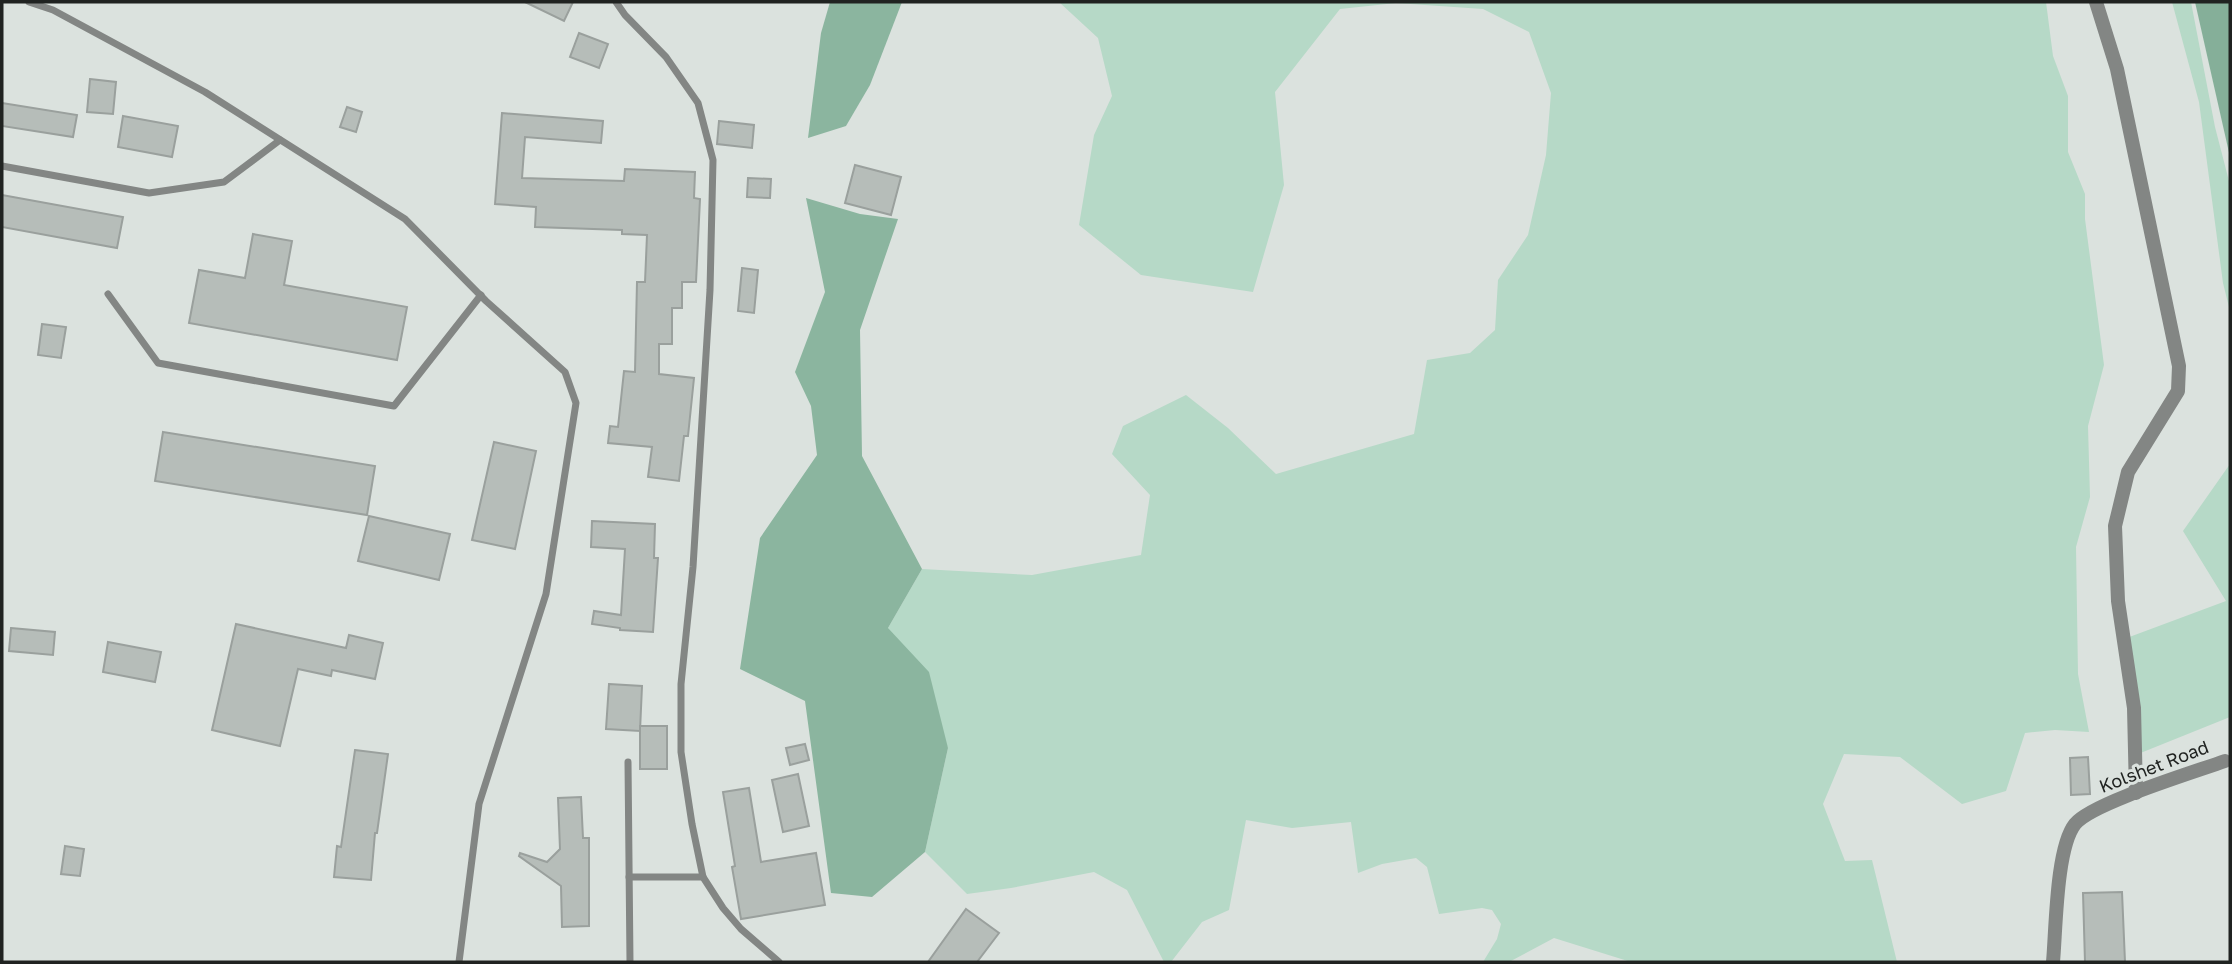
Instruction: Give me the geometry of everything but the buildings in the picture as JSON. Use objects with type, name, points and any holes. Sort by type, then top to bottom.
[{"type":"street","points":[[2096,2],[2117,69],[2179,366],[2178,391],[2128,472],[2115,526],[2118,601],[2134,708],[2136,793]]},
{"type":"street","name":"Kolshet Road","points":[[2053,962],[2062,859],[2076,824],[2105,805],[2228,763]]},
{"type":"lane","points":[[29,2],[53,10],[205,92],[405,219],[481,295],[565,372],[576,403],[546,594],[480,804],[459,962]]},
{"type":"lane","points":[[616,2],[666,57],[698,103],[713,160],[710,290],[694,553],[681,684],[681,752],[703,877],[723,908],[741,929],[777,962]]},
{"type":"lane","points":[[2,166],[149,193],[224,182],[280,139]]},
{"type":"lane","points":[[108,294],[158,363],[394,406],[481,295]]},
{"type":"lane","points":[[628,762],[629,962]]},
{"type":"lane","points":[[629,877],[703,877]]},
{"type":"shaded area","points":[[830,2],[902,2],[870,85],[846,126],[808,138],[821,33]]},
{"type":"shaded area","points":[[1059,2],[2046,2],[2053,56],[2068,96],[2068,152],[2085,194],[2085,219],[2104,365],[2088,426],[2090,497],[2076,547],[2078,674],[2089,732],[2055,730],[2025,733],[2006,791],[1962,804],[1900,757],[1844,754],[1823,804],[1845,861],[1872,860],[1897,962],[1631,962],[1554,938],[1509,962],[1483,962],[1497,939],[1501,924],[1492,910],[1482,908],[1439,914],[1427,867],[1416,858],[1382,864],[1358,873],[1351,822],[1292,828],[1246,820],[1229,910],[1202,922],[1171,962],[1164,962],[1127,890],[1094,872],[967,894],[925,852],[948,748],[888,628],[922,569],[1032,575],[1141,555],[1150,495],[1112,454],[1123,426],[1186,395],[1228,428],[1276,474],[1414,434],[1427,360],[1470,353],[1495,330],[1498,280],[1528,235],[1546,155],[1551,93],[1529,32],[1483,9],[1396,3],[1340,9],[1275,92],[1284,185],[1253,292],[1141,275],[1079,225],[1094,135],[1112,96],[1098,38]]},
{"type":"shaded area","points":[[2172,2],[2191,2],[2215,127],[2230,185],[2230,311],[2223,283],[2199,102]]},
{"type":"shaded area","points":[[2195,2],[2230,2],[2230,157]]},
{"type":"shaded area","points":[[806,198],[860,214],[898,219],[860,330],[862,456],[922,569],[888,628],[929,672],[948,748],[925,852],[872,897],[831,893],[805,701],[740,669],[760,538],[817,455],[811,406],[795,372],[825,292]]},
{"type":"shaded area","points":[[2230,464],[2230,717],[2138,754],[2124,639],[2226,601],[2183,531]]}]
